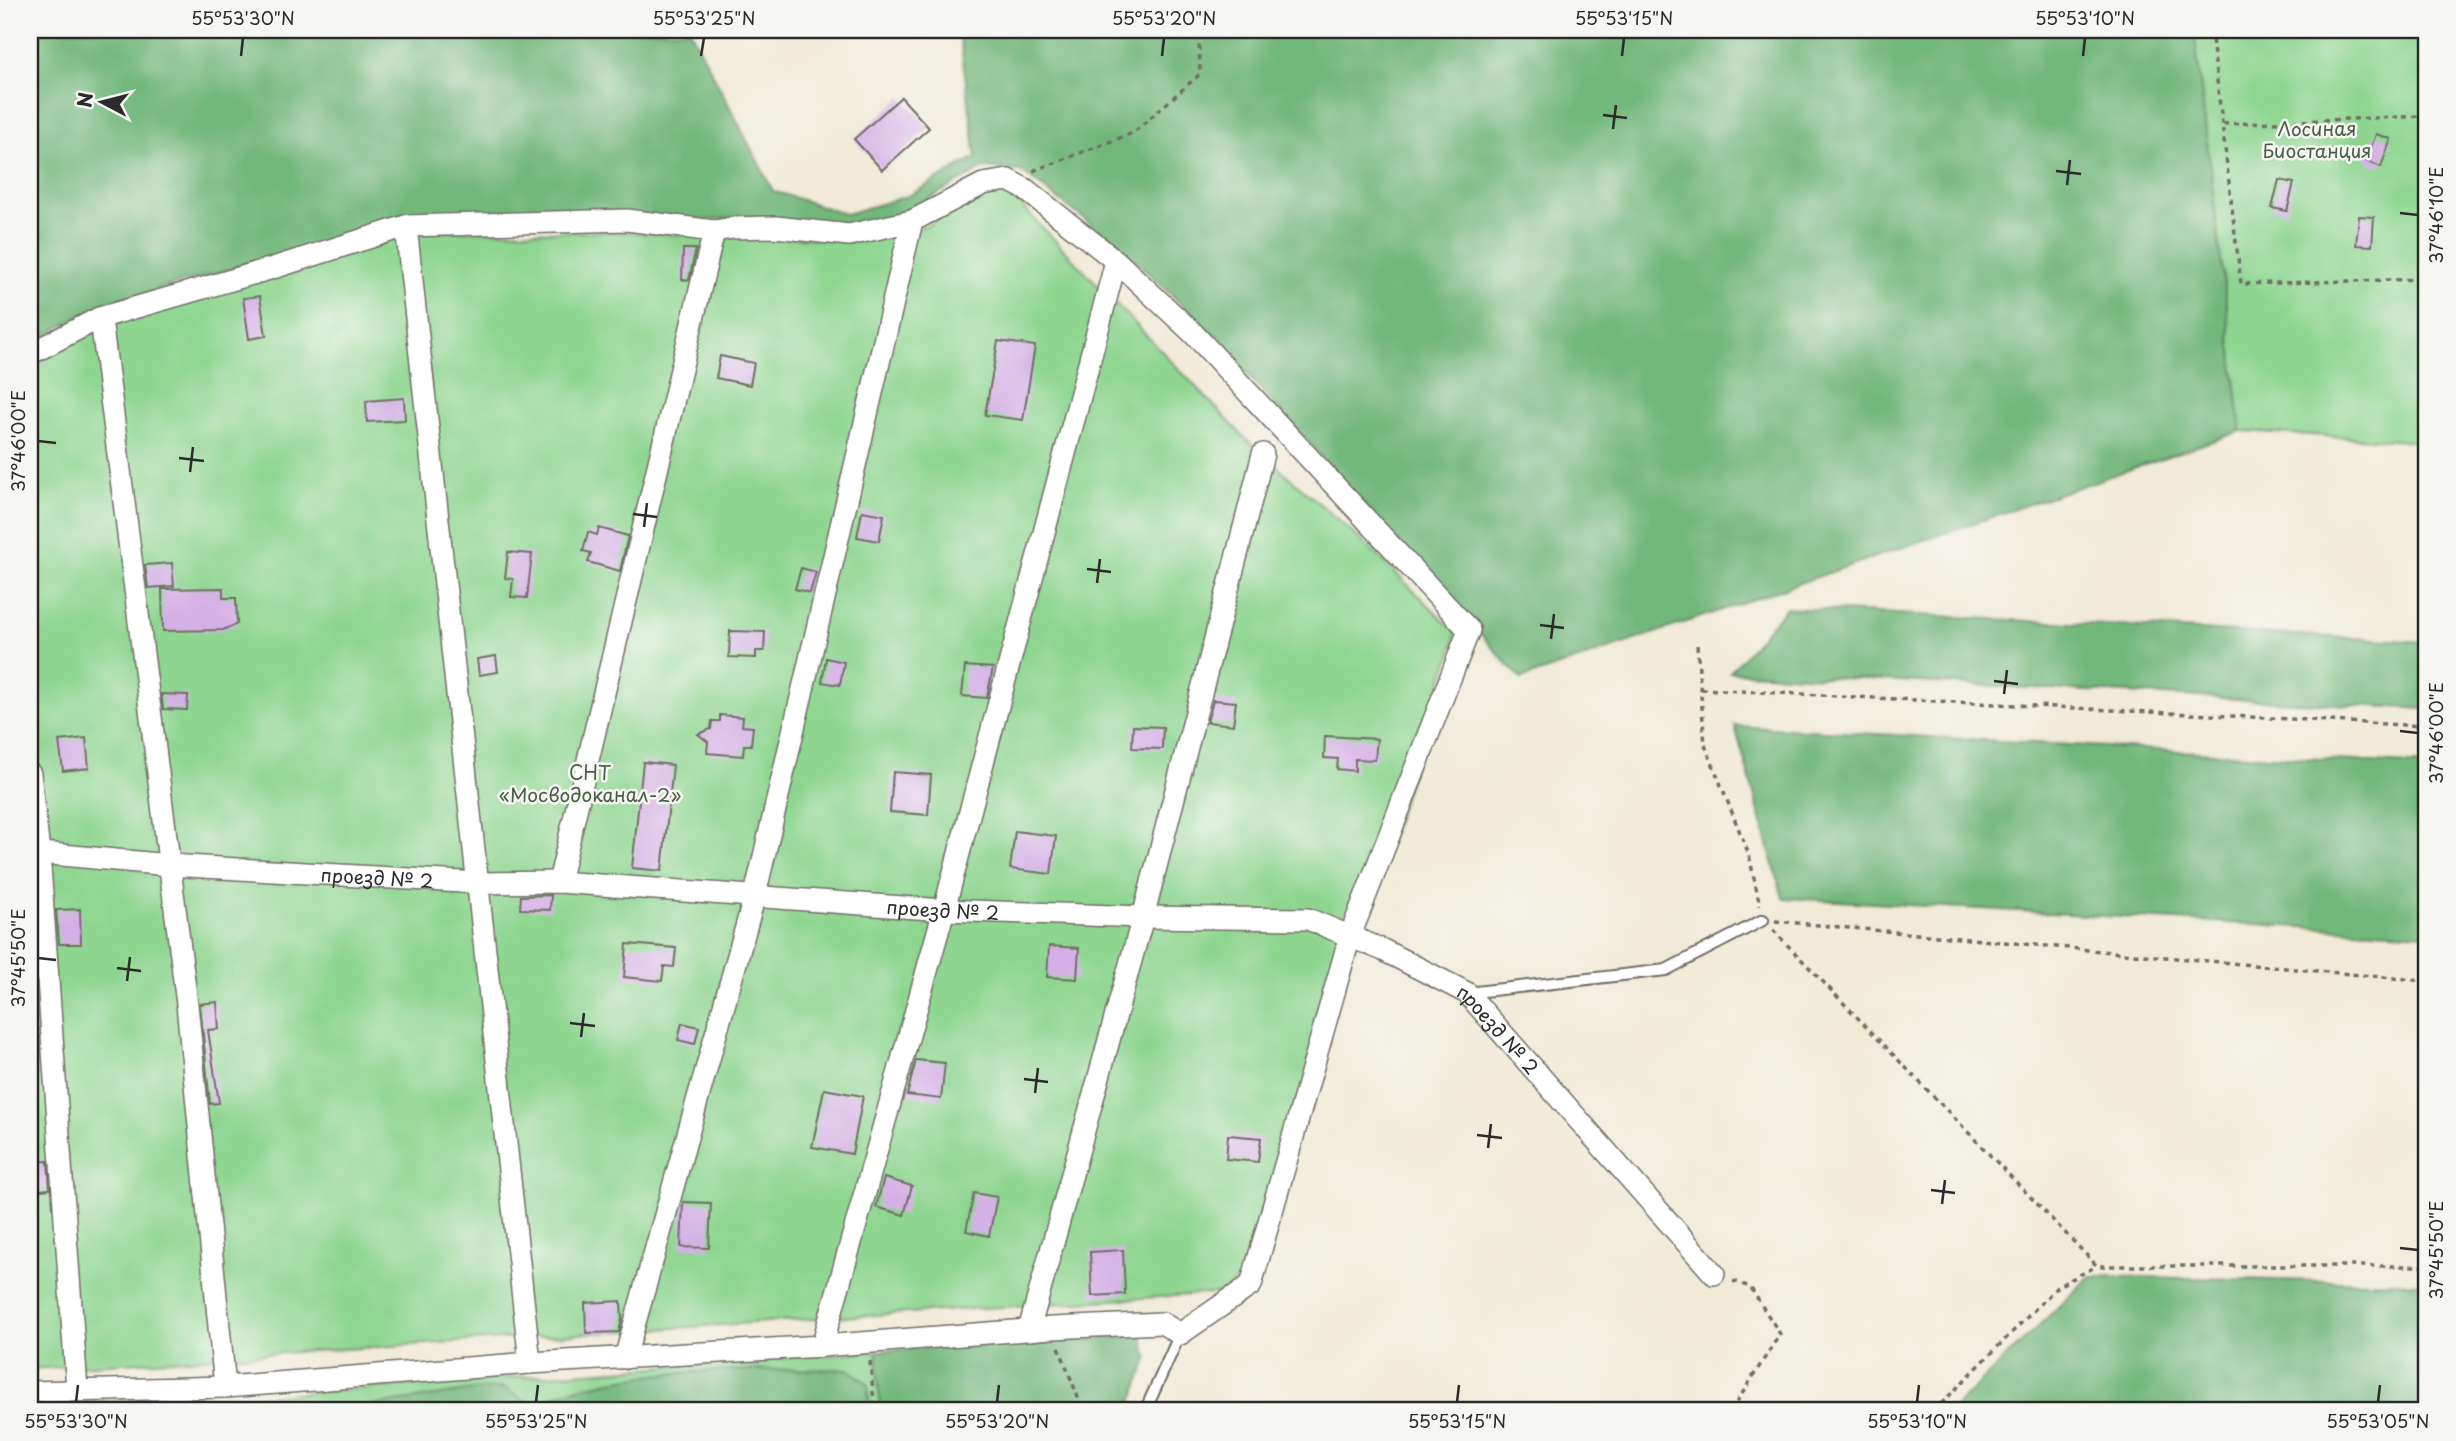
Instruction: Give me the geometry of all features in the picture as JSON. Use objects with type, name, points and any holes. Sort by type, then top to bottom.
[{"type":"street","points":[[30,354],[100,322],[406,226],[627,220],[714,231],[776,228],[849,235],[912,221],[983,184],[1008,180],[1025,189],[1116,261],[1193,333],[1469,630],[1350,936],[1251,1285],[1180,1334],[1162,1323],[1052,1328],[822,1346],[530,1363],[225,1387],[30,1392]]},
{"type":"street","points":[[625,1358],[755,895],[912,221]]},
{"type":"street","points":[[406,226],[530,1363]]},
{"type":"street","points":[[559,883],[714,231]]},
{"type":"street","points":[[822,1346],[944,910],[1116,261]]},
{"type":"street","points":[[100,322],[187,1004],[225,1387]]},
{"type":"street","points":[[1029,1330],[1143,917],[1263,454]]},
{"type":"street","points":[[30,774],[77,1390]]},
{"type":"street","name":"проезд № 2","points":[[34,852],[169,865],[479,883],[559,883],[944,910],[1308,919],[1383,950],[1467,993],[1714,1274]]},
{"type":"lane","points":[[1467,993],[1666,970],[1763,920]]},
{"type":"lane","points":[[1145,1411],[1180,1334]]},
{"type":"path","points":[[2211,30],[2241,284],[2426,279]]},
{"type":"path","points":[[1008,180],[1133,133],[1200,74],[1199,39]]},
{"type":"path","points":[[2223,124],[2426,117]]},
{"type":"path","points":[[1697,645],[1705,745],[1749,855],[1763,920],[2098,1266]]},
{"type":"path","points":[[1700,689],[2426,726]]},
{"type":"path","points":[[1763,920],[2426,981]]},
{"type":"path","points":[[1934,1411],[2058,1286],[2098,1266],[2426,1266]]},
{"type":"path","points":[[1714,1274],[1750,1287],[1780,1334],[1731,1411]]},
{"type":"path","points":[[1052,1328],[1083,1411]]},
{"type":"path","points":[[869,1342],[875,1411]]},
{"type":"green space","points":[[30,30],[690,30],[773,191],[846,214],[908,196],[976,157],[959,30],[2194,30],[2241,431],[1521,679],[1203,325],[1121,247],[1021,171],[984,168],[883,221],[848,228],[733,218],[705,220],[557,209],[405,220],[102,305],[30,343]]},
{"type":"green space","name":"Лосиная Биостанция","points":[[2194,30],[2426,30],[2426,442],[2241,431]]},
{"type":"green space","name":"СНТ «Мосводоканал-2»","points":[[985,191],[1002,191],[1018,202],[1247,440],[1370,548],[1456,632],[1452,652],[1245,1274],[1222,1293],[30,1369],[30,366],[79,337],[102,327],[407,231],[629,232],[725,237],[743,233],[853,242],[928,225]]},
{"type":"green space","points":[[1786,608],[2426,642],[2426,709],[1730,672]]},
{"type":"green space","points":[[1735,726],[2426,765],[2426,934],[1783,898]]},
{"type":"green space","points":[[2090,1276],[2426,1283],[2426,1411],[1951,1411]]},
{"type":"green space","points":[[1142,1336],[1148,1357],[1129,1411],[880,1411],[877,1351]]},
{"type":"green space","points":[[877,1351],[880,1411],[869,1411],[868,1384],[848,1369],[699,1372],[623,1379],[553,1396],[547,1411],[30,1411],[30,1401],[219,1399]]},
{"type":"green space","points":[[848,1369],[868,1384],[869,1411],[547,1411],[553,1396],[623,1379],[737,1370]]},
{"type":"green space","points":[[504,1388],[527,1402],[525,1411],[337,1411],[480,1389]]},
{"type":"building","points":[[901,97],[929,128],[882,170],[854,139]]},
{"type":"building","points":[[2376,134],[2391,139],[2381,167],[2366,161]]},
{"type":"building","points":[[2279,180],[2294,183],[2287,211],[2272,208]]},
{"type":"building","points":[[2359,216],[2374,217],[2372,246],[2356,245]]},
{"type":"building","points":[[683,249],[696,249],[689,280],[682,280]]},
{"type":"building","points":[[260,296],[266,336],[249,339],[243,298]]},
{"type":"building","points":[[998,341],[1035,346],[1023,420],[985,415]]},
{"type":"building","points":[[720,356],[754,363],[750,385],[716,378]]},
{"type":"building","points":[[404,398],[405,420],[367,422],[366,401]]},
{"type":"building","points":[[862,511],[884,515],[879,541],[857,537]]},
{"type":"building","points":[[599,528],[628,536],[620,571],[588,562],[591,553],[583,551],[588,532],[597,535]]},
{"type":"building","points":[[508,552],[532,554],[527,598],[511,597],[513,579],[505,578]]},
{"type":"building","points":[[172,563],[174,586],[148,588],[145,565]]},
{"type":"building","points":[[801,568],[816,572],[810,593],[795,589]]},
{"type":"building","points":[[223,588],[223,598],[236,598],[237,624],[223,630],[163,631],[162,589]]},
{"type":"building","points":[[730,631],[765,632],[764,651],[756,651],[756,658],[729,657]]},
{"type":"building","points":[[496,656],[498,672],[479,675],[477,659]]},
{"type":"building","points":[[826,658],[844,662],[840,685],[822,682]]},
{"type":"building","points":[[965,666],[993,668],[987,698],[962,696]]},
{"type":"building","points":[[161,694],[188,695],[187,710],[163,709]]},
{"type":"building","points":[[1213,700],[1236,702],[1233,725],[1207,722]]},
{"type":"building","points":[[720,715],[743,717],[742,726],[753,727],[751,745],[744,745],[743,756],[707,753],[708,742],[698,734],[711,729],[712,721],[720,721]]},
{"type":"building","points":[[1133,726],[1163,727],[1162,749],[1132,748]]},
{"type":"building","points":[[1325,736],[1377,739],[1375,760],[1355,759],[1355,771],[1337,769],[1338,759],[1324,758]]},
{"type":"building","points":[[86,738],[89,768],[63,771],[59,741]]},
{"type":"building","points":[[643,762],[673,765],[662,871],[632,868]]},
{"type":"building","points":[[893,772],[931,775],[928,815],[890,812]]},
{"type":"building","points":[[1015,831],[1056,836],[1051,874],[1010,869]]},
{"type":"building","points":[[551,895],[550,910],[520,909],[521,896]]},
{"type":"building","points":[[80,909],[81,944],[59,944],[56,910]]},
{"type":"building","points":[[627,944],[676,948],[674,967],[664,966],[662,981],[624,977]]},
{"type":"building","points":[[1049,946],[1079,948],[1077,979],[1047,977]]},
{"type":"building","points":[[217,1002],[219,1029],[208,1030],[219,1103],[210,1104],[200,1004]]},
{"type":"building","points":[[682,1023],[699,1027],[695,1044],[678,1040]]},
{"type":"building","points":[[916,1060],[945,1063],[941,1099],[907,1095]]},
{"type":"building","points":[[824,1089],[863,1096],[852,1154],[812,1147]]},
{"type":"building","points":[[1228,1135],[1261,1138],[1258,1162],[1226,1159]]},
{"type":"building","points":[[48,1161],[50,1189],[30,1191],[30,1162]]},
{"type":"building","points":[[884,1178],[912,1186],[904,1215],[876,1207]]},
{"type":"building","points":[[974,1193],[997,1197],[989,1236],[966,1231]]},
{"type":"building","points":[[683,1202],[711,1203],[709,1248],[681,1247]]},
{"type":"building","points":[[1123,1250],[1125,1294],[1092,1296],[1090,1252]]},
{"type":"building","points":[[621,1301],[622,1319],[619,1332],[586,1333],[585,1303]]}]
